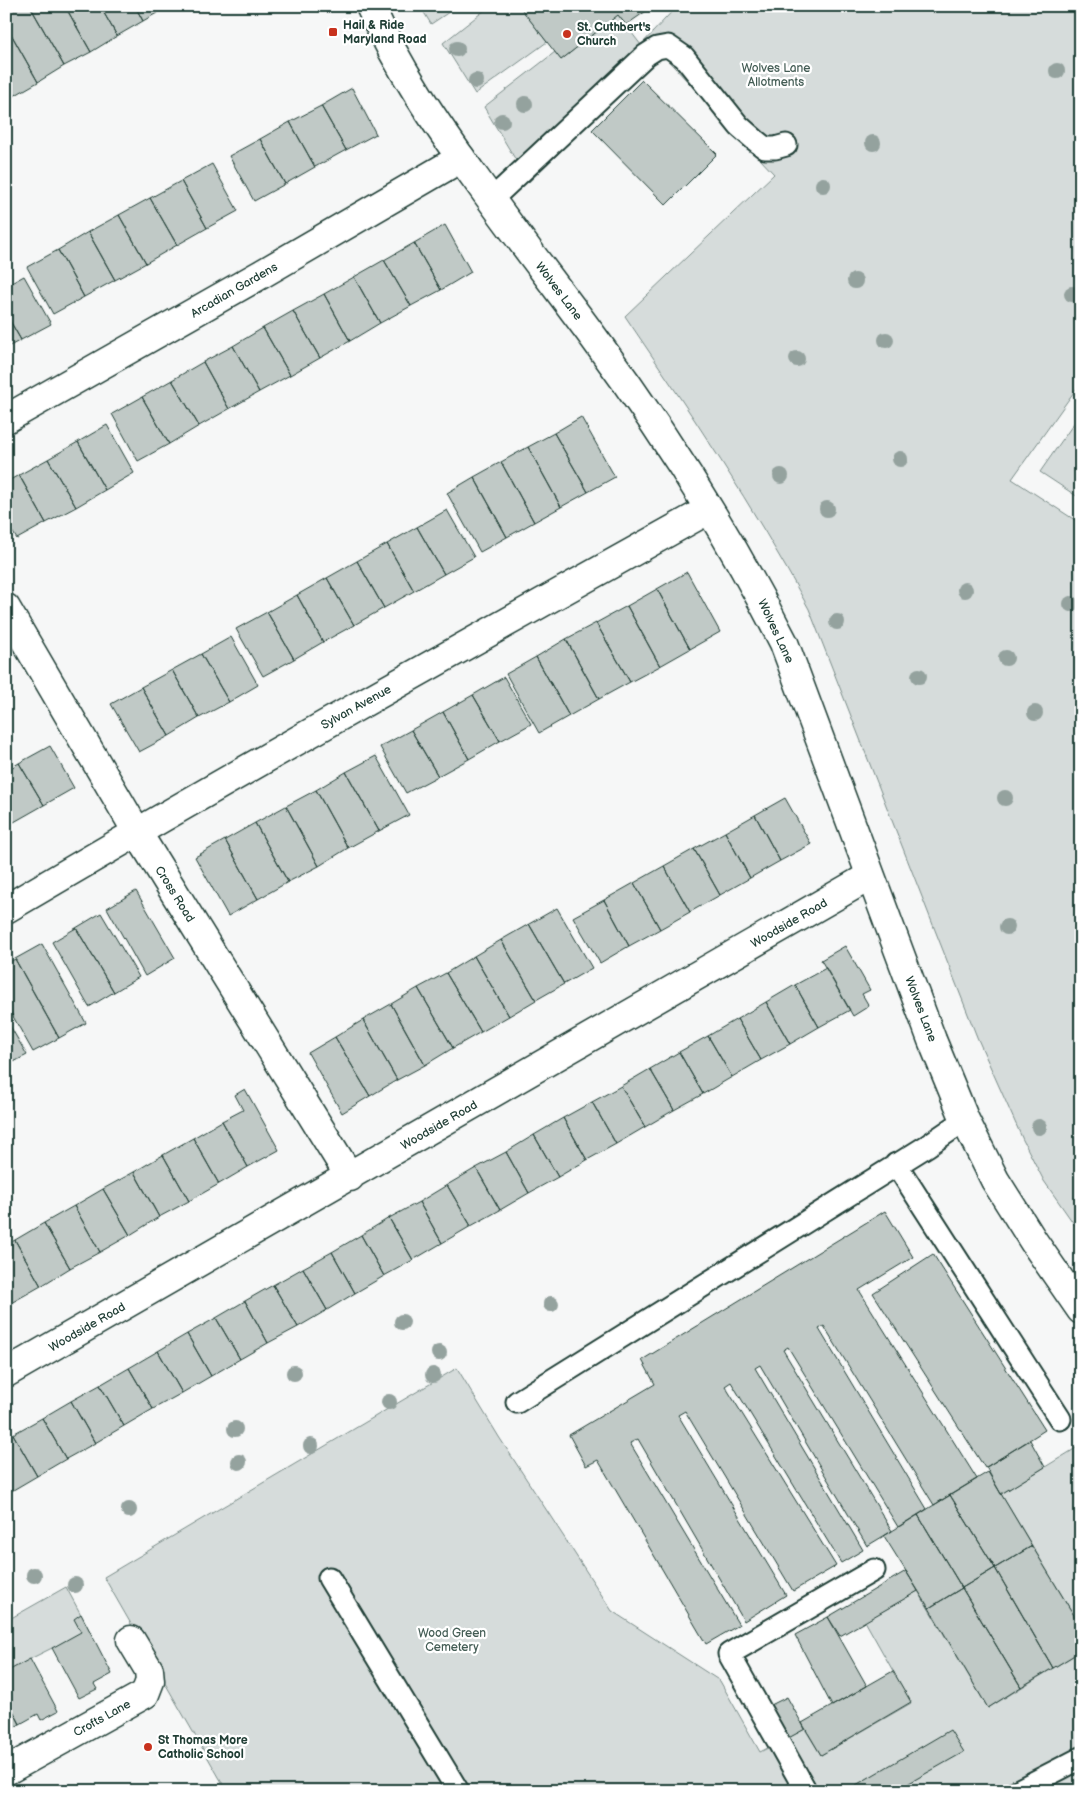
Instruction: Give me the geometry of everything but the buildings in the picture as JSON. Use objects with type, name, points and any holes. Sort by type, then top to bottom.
[{"type":"street","name":"Wolves Lane","points":[[370,6],[397,60],[441,132],[596,341],[678,460],[753,582],[784,643],[870,876],[964,1120],[995,1180],[1034,1242],[1081,1310]]},
{"type":"street","name":"Arcadian Gardens","points":[[6,419],[260,275],[460,158]]},
{"type":"street","name":"Sylvan Avenue","points":[[6,909],[136,832],[708,510]]},
{"type":"street","name":"Cross Road","points":[[6,608],[136,832],[350,1176]]},
{"type":"street","name":"Woodside Road","points":[[6,1373],[870,876]]},
{"type":"street","name":"Crofts Lane","points":[[6,1771],[145,1694],[150,1681],[149,1670],[131,1640]]},
{"type":"lane","points":[[491,200],[646,55],[657,48],[668,46],[684,57],[739,126],[765,148],[786,145]]},
{"type":"lane","points":[[517,1402],[964,1120]]},
{"type":"lane","points":[[896,1164],[1060,1419]]},
{"type":"lane","points":[[806,1791],[729,1654],[874,1570]]},
{"type":"lane","points":[[329,1578],[458,1791]]},
{"type":"lane","points":[[1017,1791],[1081,1758]]},
{"type":"green space","points":[[420,6],[450,6],[449,12],[431,24]]},
{"type":"green space","points":[[490,6],[519,6],[547,42],[475,94],[443,43]]},
{"type":"green space","name":"Wolves Lane Allotments","points":[[677,6],[1081,6],[1081,382],[1012,479],[1081,524],[1081,1234],[1044,1181],[1023,1140],[977,1037],[809,609],[744,497],[625,316],[774,174],[661,53],[529,182],[484,107],[555,52],[561,60],[618,15],[641,45]]},
{"type":"green space","points":[[1081,413],[1081,499],[1040,472]]},
{"type":"green space","name":"Wood Green Cemetery","points":[[457,1368],[499,1437],[612,1611],[720,1681],[760,1752],[805,1729],[821,1755],[911,1703],[865,1621],[918,1591],[988,1708],[1081,1651],[1081,1791],[227,1791],[104,1577]]},
{"type":"green space","points":[[1081,1445],[1081,1627],[1001,1494]]},
{"type":"green space","points":[[66,1587],[92,1635],[68,1647],[52,1648],[30,1659],[25,1670],[6,1681],[6,1621]]},
{"type":"place","name":"Hail & Ride Maryland Road","points":[[333,32]]},
{"type":"place","name":"St. Cuthbert's Church","points":[[567,34]]},
{"type":"place","name":"St Thomas More Catholic School","points":[[148,1747]]}]
